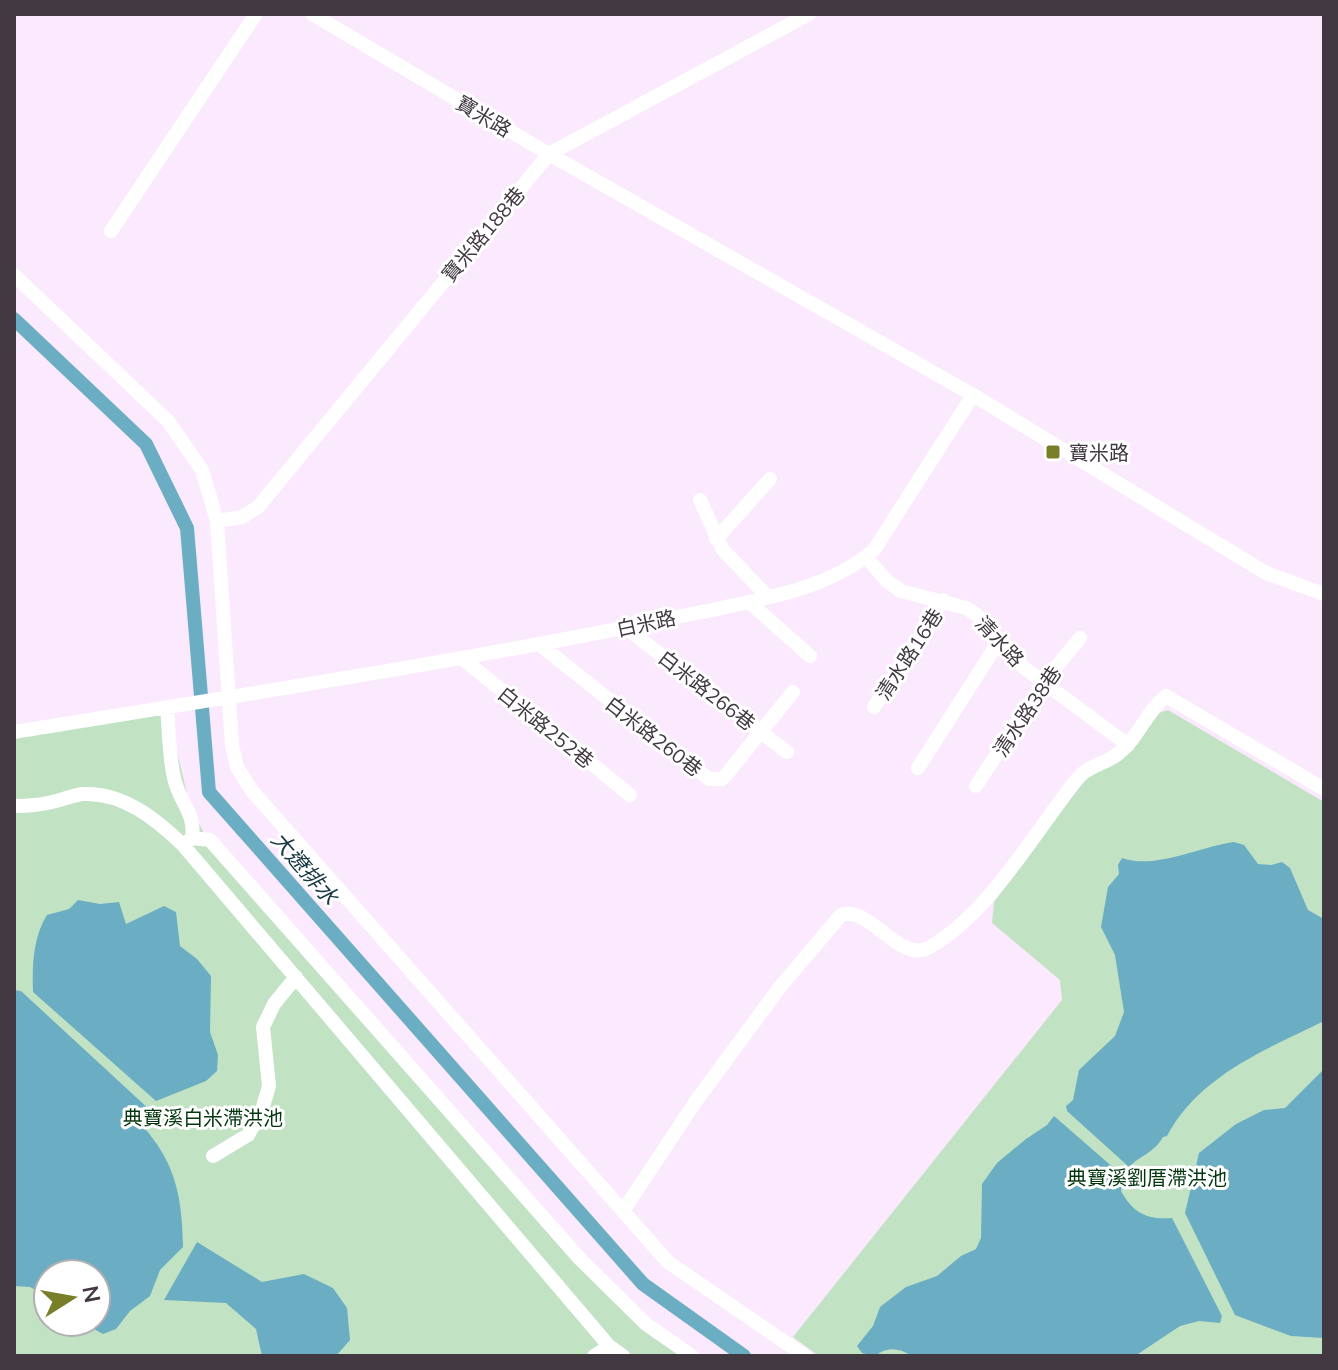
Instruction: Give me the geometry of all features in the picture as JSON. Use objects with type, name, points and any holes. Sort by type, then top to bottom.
[{"type":"street","points":[[111,231],[256,14]]},
{"type":"street","name":"寶米路","points":[[312,14],[549,154],[973,395],[1266,573],[1324,594]]},
{"type":"street","name":"寶米路188巷","points":[[217,521],[242,517],[258,507],[549,154],[809,14]]},
{"type":"street","points":[[14,275],[168,421],[202,470],[217,521],[227,699],[235,758],[242,777],[252,791],[668,1262],[805,1356]]},
{"type":"street","name":"白米路","points":[[171,707],[626,628],[749,602],[827,580],[856,566],[874,550],[973,395]]},
{"type":"street","points":[[716,539],[770,479]]},
{"type":"street","points":[[700,500],[716,539],[768,597]]},
{"type":"street","name":"清水路","points":[[866,557],[887,581],[901,591],[916,597],[943,600],[977,615],[1023,667],[1128,745]]},
{"type":"street","name":"清水路16巷","points":[[874,707],[943,600]]},
{"type":"street","points":[[749,602],[810,656]]},
{"type":"street","name":"白米路266巷","points":[[626,628],[787,752]]},
{"type":"street","name":"清水路38巷","points":[[976,786],[1044,682],[1080,638]]},
{"type":"street","points":[[918,768],[999,641]]},
{"type":"street","name":"白米路260巷","points":[[539,644],[709,779],[722,779],[793,692]]},
{"type":"street","name":"白米路252巷","points":[[462,658],[630,795]]},
{"type":"street","points":[[623,1211],[696,1101],[771,999],[841,915],[855,914],[914,950],[928,948],[977,910],[1081,774],[1119,754],[1155,705],[1166,696],[1324,789]]},
{"type":"street","points":[[14,732],[171,707],[174,777],[180,797],[194,822],[188,841]]},
{"type":"street","points":[[14,806],[51,803],[82,794],[107,797],[133,806],[188,841],[296,977],[609,1346],[623,1356]]},
{"type":"street","points":[[188,841],[210,840],[580,1259],[646,1324],[692,1356]]},
{"type":"street","points":[[213,1156],[248,1135],[262,1110],[269,1086],[263,1027],[274,1004],[296,977]]},
{"type":"street","points":[[594,1356],[609,1346]]},
{"type":"green space","name":"典寶溪白米滯洪池","points":[[167,710],[189,802],[206,838],[628,1314],[680,1356],[14,1356],[14,738]]},
{"type":"green space","name":"典寶溪劉厝滯洪池","points":[[1168,710],[1324,802],[1324,1356],[819,1356],[793,1337],[1062,1000],[1060,980],[992,923],[994,902],[1088,774],[1153,715]]},
{"type":"water","points":[[1234,842],[1244,845],[1258,864],[1282,862],[1290,868],[1308,910],[1324,919],[1324,1021],[1257,1054],[1215,1081],[1181,1115],[1167,1136],[1129,1167],[1067,1111],[1066,1106],[1073,1100],[1079,1070],[1115,1036],[1124,1012],[1115,955],[1101,927],[1108,887],[1119,874],[1118,865],[1122,858],[1135,861],[1164,859]]},
{"type":"water","points":[[78,900],[100,904],[119,902],[126,924],[164,906],[176,912],[180,946],[197,959],[211,976],[210,1032],[218,1055],[217,1071],[206,1081],[156,1101],[33,992],[34,952],[42,924],[47,915],[69,909]]},
{"type":"water","points":[[14,990],[21,991],[151,1111],[141,1124],[162,1152],[175,1181],[183,1247],[160,1270],[150,1296],[112,1331],[112,1258],[32,1258],[32,1288],[14,1286]]},
{"type":"water","points":[[1324,1069],[1324,1338],[1291,1336],[1235,1315],[1185,1213],[1199,1153],[1236,1124],[1264,1110],[1285,1108]]},
{"type":"water","points":[[1054,1116],[1123,1176],[1121,1191],[1136,1210],[1155,1218],[1172,1218],[1222,1316],[1220,1323],[1199,1321],[1180,1326],[1135,1356],[912,1356],[894,1349],[875,1356],[862,1353],[857,1346],[873,1326],[880,1307],[906,1287],[937,1276],[961,1256],[976,1249],[981,1238],[982,1184],[997,1163],[1047,1125]]},
{"type":"water","points":[[197,1242],[262,1282],[304,1274],[333,1288],[347,1308],[350,1340],[336,1356],[262,1356],[256,1329],[226,1303],[164,1300]]},
{"type":"waterway","name":"大遼排水","points":[[14,319],[146,444],[187,528],[209,792],[643,1284],[744,1356]]},
{"type":"place","name":"寶米路","points":[[1053,452]]}]
